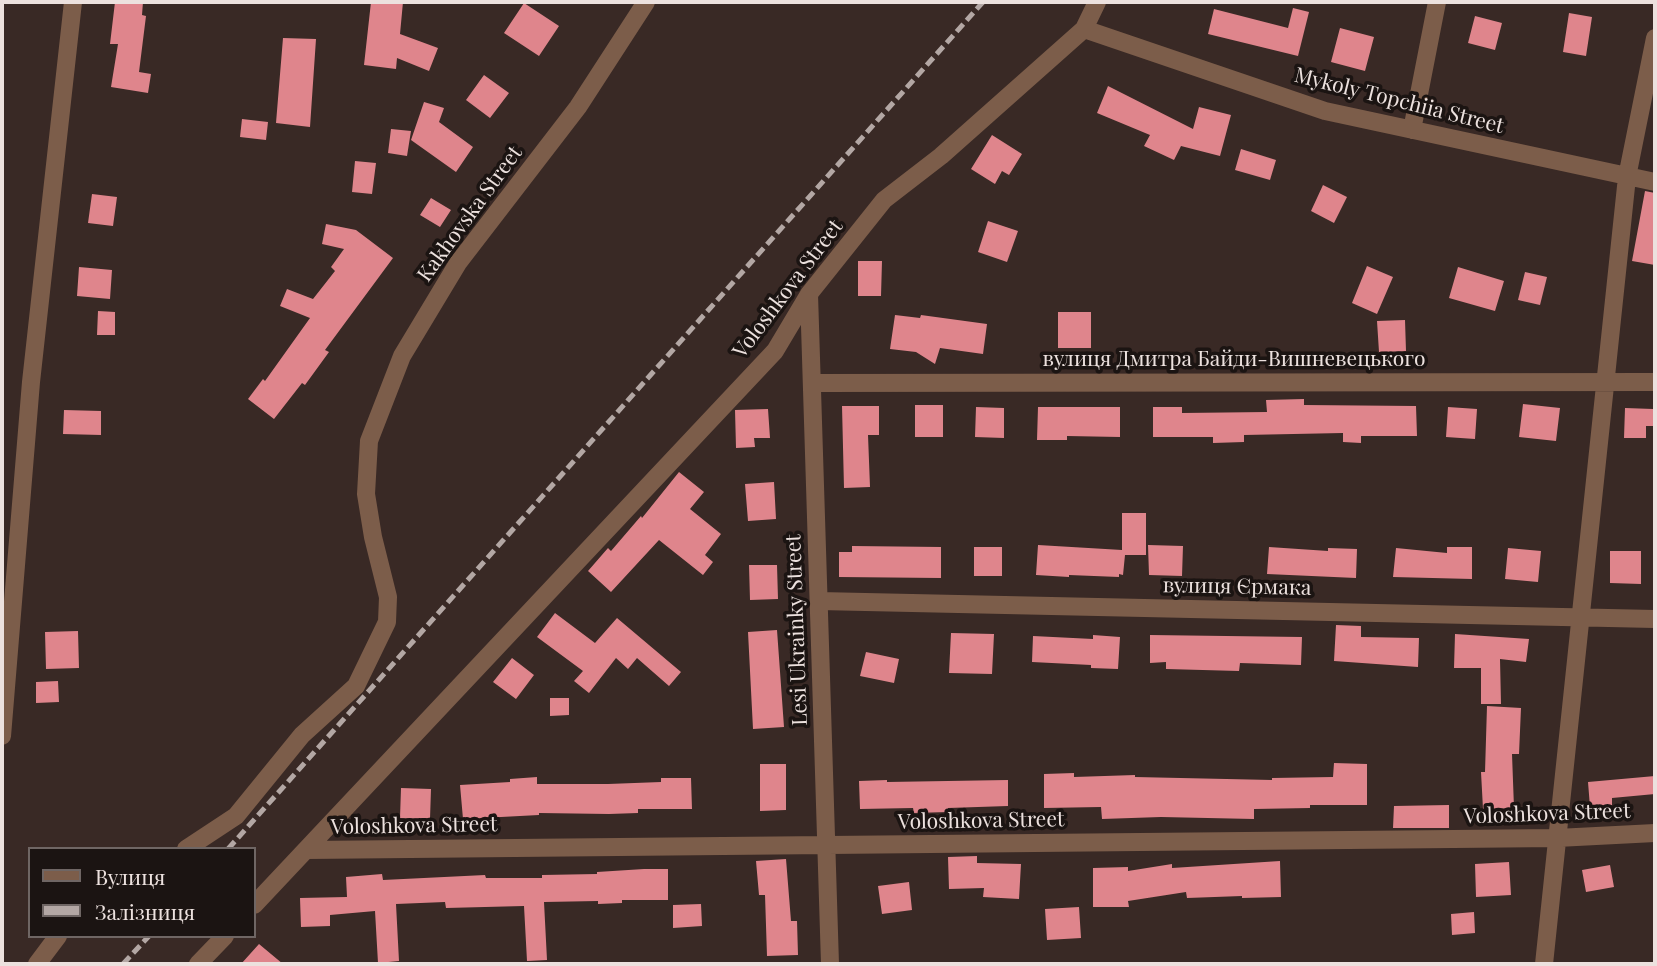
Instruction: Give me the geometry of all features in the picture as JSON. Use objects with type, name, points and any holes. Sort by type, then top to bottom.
[{"type":"street","points":[[2,736],[31,382],[73,2]]},
{"type":"street","name":"Kakhovska Street","points":[[189,847],[236,816],[302,735],[356,686],[387,622],[388,597],[373,537],[366,481],[369,441],[402,356],[458,263],[578,107],[646,2]]},
{"type":"street","points":[[1084,29],[1097,2]]},
{"type":"street","points":[[1412,130],[1437,2]]},
{"type":"street","name":"Voloshkova Street","points":[[256,903],[775,351],[809,294],[884,200],[942,156],[1084,29]]},
{"type":"street","name":"Mykoly Topchiia Street","points":[[1084,29],[1325,111],[1655,182]]},
{"type":"street","points":[[1544,964],[1627,177],[1655,38]]},
{"type":"street","name":"Lesi Ukrainky Street","points":[[809,294],[830,964]]},
{"type":"street","name":"вулиця Дмитра Байди-Вишневецького","points":[[812,383],[1655,382]]},
{"type":"street","name":"вулиця Єрмака","points":[[819,601],[1655,619]]},
{"type":"street","name":"Voloshkova Street","points":[[306,850],[1557,838],[1655,833]]},
{"type":"street","points":[[37,964],[56,938]]},
{"type":"street","points":[[198,964],[223,938]]},
{"type":"building","points":[[115,2],[143,2],[142,15],[146,16],[139,72],[151,74],[148,93],[111,87],[118,44],[110,44]]},
{"type":"building","points":[[371,2],[403,2],[400,34],[438,48],[429,71],[397,58],[396,69],[364,65]]},
{"type":"building","points":[[524,3],[559,26],[539,56],[504,33]]},
{"type":"building","points":[[1293,8],[1309,12],[1298,56],[1208,34],[1214,9],[1288,28]]},
{"type":"building","points":[[1569,13],[1592,17],[1586,56],[1563,52]]},
{"type":"building","points":[[1475,16],[1502,23],[1495,50],[1468,43]]},
{"type":"building","points":[[1340,28],[1374,37],[1365,71],[1331,62]]},
{"type":"building","points":[[283,38],[316,39],[310,127],[276,123]]},
{"type":"building","points":[[484,75],[509,93],[490,118],[466,100]]},
{"type":"building","points":[[1108,86],[1193,129],[1199,107],[1231,115],[1220,156],[1181,146],[1174,160],[1144,146],[1150,135],[1097,113]]},
{"type":"building","points":[[424,102],[444,108],[439,122],[473,147],[456,172],[411,140]]},
{"type":"building","points":[[242,119],[268,122],[266,140],[240,137]]},
{"type":"building","points":[[391,129],[411,131],[407,156],[388,153]]},
{"type":"building","points":[[992,135],[1022,154],[1009,175],[1002,171],[995,184],[971,169]]},
{"type":"building","points":[[1241,149],[1276,160],[1270,180],[1235,170]]},
{"type":"building","points":[[355,161],[376,163],[372,194],[352,192]]},
{"type":"building","points":[[1323,185],[1347,197],[1334,223],[1311,211]]},
{"type":"building","points":[[1645,191],[1655,193],[1655,265],[1632,261]]},
{"type":"building","points":[[92,194],[117,197],[113,226],[88,223]]},
{"type":"building","points":[[431,198],[451,210],[440,227],[420,215]]},
{"type":"building","points":[[988,221],[1018,231],[1007,262],[978,252]]},
{"type":"building","points":[[326,224],[356,230],[393,258],[325,350],[329,352],[305,385],[302,383],[274,419],[248,399],[263,379],[265,381],[310,318],[280,306],[287,289],[313,299],[335,271],[331,267],[344,249],[322,244]]},
{"type":"building","points":[[858,261],[882,261],[881,296],[858,296]]},
{"type":"building","points":[[1367,266],[1393,277],[1377,314],[1352,303]]},
{"type":"building","points":[[79,267],[112,270],[110,299],[77,296]]},
{"type":"building","points":[[1458,267],[1504,281],[1495,311],[1449,298]]},
{"type":"building","points":[[1525,272],[1547,277],[1540,305],[1518,300]]},
{"type":"building","points":[[98,311],[115,312],[115,335],[97,335]]},
{"type":"building","points":[[1058,312],[1091,312],[1091,348],[1058,348]]},
{"type":"building","points":[[895,315],[920,318],[921,315],[987,324],[983,354],[940,348],[935,364],[916,352],[890,349]]},
{"type":"building","points":[[1405,320],[1406,351],[1379,352],[1377,321]]},
{"type":"building","points":[[1304,399],[1304,405],[1416,406],[1417,436],[1361,436],[1361,443],[1343,442],[1343,433],[1244,435],[1244,442],[1213,443],[1213,437],[1153,437],[1153,407],[1182,407],[1182,413],[1267,412],[1266,400]]},
{"type":"building","points":[[1523,404],[1560,408],[1556,441],[1519,437]]},
{"type":"building","points":[[915,405],[943,405],[943,437],[915,437]]},
{"type":"building","points":[[842,406],[879,406],[879,435],[868,435],[870,487],[844,488]]},
{"type":"building","points":[[976,407],[1004,408],[1004,438],[975,437]]},
{"type":"building","points":[[1038,407],[1120,407],[1120,437],[1067,436],[1067,440],[1037,440]]},
{"type":"building","points":[[1448,407],[1477,409],[1475,439],[1446,437]]},
{"type":"building","points":[[1625,408],[1653,409],[1653,426],[1646,426],[1646,438],[1624,438]]},
{"type":"building","points":[[768,409],[770,438],[754,438],[755,447],[736,448],[735,410]]},
{"type":"building","points":[[64,410],[101,411],[101,435],[63,434]]},
{"type":"building","points":[[679,472],[704,492],[690,509],[721,534],[705,555],[713,562],[703,575],[659,540],[611,592],[588,571],[608,548],[611,551],[641,516],[642,518]]},
{"type":"building","points":[[774,482],[776,519],[748,521],[745,484]]},
{"type":"building","points":[[1122,513],[1146,513],[1146,555],[1125,555],[1123,575],[1036,575],[1038,545],[1122,550]]},
{"type":"building","points":[[1148,545],[1183,546],[1182,576],[1149,575]]},
{"type":"building","points":[[852,546],[941,547],[941,578],[839,577],[839,552],[852,552]]},
{"type":"building","points":[[974,547],[1002,547],[1002,576],[974,576]]},
{"type":"building","points":[[1269,547],[1328,551],[1328,548],[1357,549],[1356,578],[1267,574]]},
{"type":"building","points":[[1447,547],[1472,547],[1472,579],[1393,577],[1396,548],[1447,553]]},
{"type":"building","points":[[1508,548],[1541,551],[1538,582],[1505,579]]},
{"type":"building","points":[[1610,551],[1641,551],[1641,584],[1610,583]]},
{"type":"building","points":[[749,565],[777,565],[778,599],[750,600]]},
{"type":"building","points":[[555,613],[595,643],[617,618],[681,672],[669,686],[637,658],[628,669],[616,658],[589,693],[574,681],[583,671],[537,637]]},
{"type":"building","points":[[1336,625],[1361,626],[1361,637],[1419,638],[1418,667],[1334,661]]},
{"type":"building","points":[[777,630],[784,727],[753,729],[748,632]]},
{"type":"building","points":[[78,631],[79,668],[46,669],[45,632]]},
{"type":"building","points":[[951,633],[994,634],[992,674],[949,673]]},
{"type":"building","points":[[1455,634],[1529,639],[1526,662],[1500,659],[1501,704],[1481,704],[1481,668],[1454,668]]},
{"type":"building","points":[[1093,635],[1120,637],[1118,669],[1032,662],[1033,636],[1093,639]]},
{"type":"building","points":[[1150,635],[1302,637],[1301,665],[1240,663],[1239,671],[1166,669],[1166,662],[1150,663]]},
{"type":"building","points":[[866,652],[899,659],[894,683],[860,676]]},
{"type":"building","points":[[512,658],[534,675],[516,699],[493,682]]},
{"type":"building","points":[[58,681],[59,702],[36,703],[36,682]]},
{"type":"building","points":[[550,698],[569,698],[569,715],[550,716]]},
{"type":"building","points":[[1487,706],[1521,708],[1519,754],[1512,754],[1514,808],[1483,809],[1481,772],[1485,772]]},
{"type":"building","points":[[1334,763],[1367,764],[1367,805],[1254,809],[1254,819],[1102,819],[1101,807],[1044,808],[1044,774],[1074,773],[1074,777],[1135,775],[1272,780],[1333,777]]},
{"type":"building","points":[[760,764],[786,764],[786,810],[760,811]]},
{"type":"building","points":[[1655,776],[1655,794],[1612,798],[1612,805],[1590,807],[1588,782]]},
{"type":"building","points":[[537,777],[537,784],[661,782],[661,778],[691,778],[692,809],[638,809],[638,813],[609,814],[539,813],[463,819],[460,785],[510,782],[510,779]]},
{"type":"building","points":[[1008,780],[1008,806],[948,808],[948,812],[914,813],[913,808],[860,809],[859,781]]},
{"type":"building","points":[[401,788],[431,789],[430,819],[400,818]]},
{"type":"building","points":[[1449,805],[1449,828],[1393,828],[1394,806]]},
{"type":"building","points":[[977,856],[977,863],[1021,864],[1019,899],[983,897],[984,888],[949,889],[948,857]]},
{"type":"building","points":[[786,859],[791,921],[797,921],[798,955],[767,956],[765,895],[759,895],[756,861]]},
{"type":"building","points":[[1280,861],[1281,897],[1187,898],[1186,892],[1128,901],[1129,907],[1093,907],[1093,868],[1128,867],[1128,871],[1172,864],[1172,868]]},
{"type":"building","points":[[1509,862],[1511,895],[1476,897],[1475,864]]},
{"type":"building","points":[[1610,865],[1614,887],[1586,892],[1582,870]]},
{"type":"building","points":[[668,869],[668,900],[622,900],[622,903],[598,904],[598,901],[544,902],[547,960],[527,961],[524,906],[446,908],[445,902],[396,904],[399,961],[378,963],[375,911],[330,915],[330,926],[301,927],[300,898],[347,897],[346,877],[382,874],[383,880],[485,875],[486,878],[542,878],[542,875],[597,874]]},
{"type":"building","points":[[909,882],[912,910],[882,914],[878,886]]},
{"type":"building","points":[[701,904],[702,926],[673,928],[673,905]]},
{"type":"building","points":[[1079,907],[1081,938],[1047,940],[1045,909]]},
{"type":"building","points":[[1474,912],[1475,933],[1452,935],[1451,914]]},
{"type":"building","points":[[259,944],[283,964],[241,964]]},
{"type":"railway","points":[[230,847],[983,2]]},
{"type":"railway","points":[[123,964],[147,938]]}]
